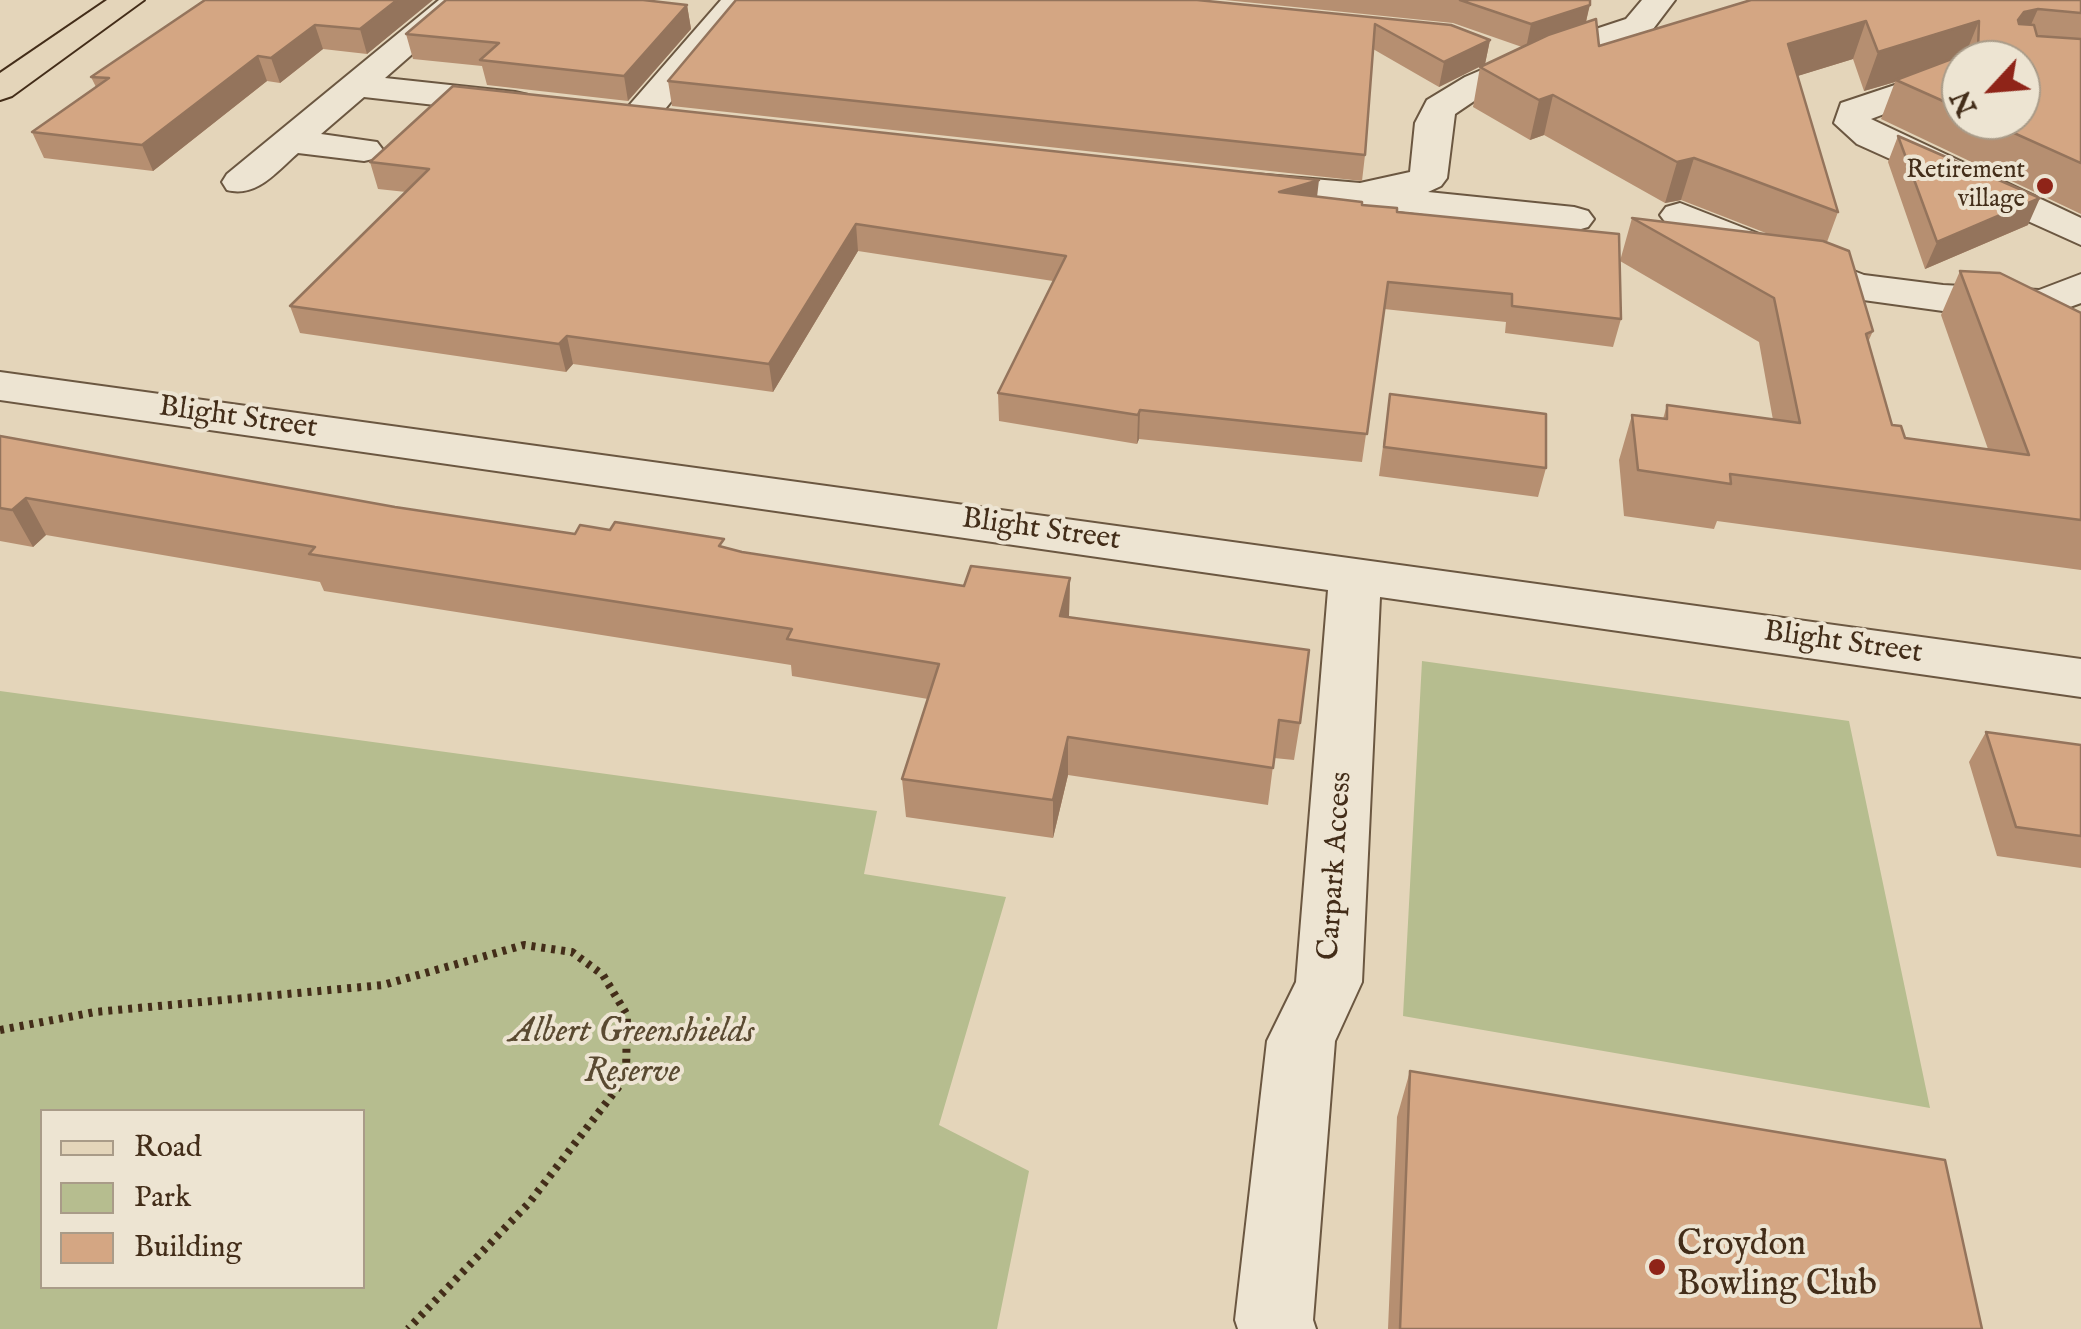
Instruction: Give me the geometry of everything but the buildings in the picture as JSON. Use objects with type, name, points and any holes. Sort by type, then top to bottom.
[{"type":"main road","points":[[1,88],[128,0]]},
{"type":"street","points":[[241,182],[458,0]]},
{"type":"street","points":[[639,117],[738,0]]},
{"type":"street","points":[[1363,197],[1401,191],[1428,178],[1433,124],[1440,108],[1476,84],[1526,63],[1638,26],[1658,0]]},
{"type":"street","points":[[1489,50],[1526,63]]},
{"type":"street","points":[[1941,80],[1854,112],[1852,123],[1870,136],[2081,233]]},
{"type":"street","points":[[359,86],[546,107]]},
{"type":"street","points":[[602,113],[678,121]]},
{"type":"street","points":[[291,141],[364,150]]},
{"type":"street","points":[[1206,180],[1363,197],[1510,201],[1574,219]]},
{"type":"street","points":[[1680,215],[1856,286],[1943,298],[2046,303],[2081,287]]},
{"type":"street","name":"Blight Street","points":[[0,386],[2081,678]]},
{"type":"street","name":"Carpark Access","points":[[1277,1329],[1274,1320],[1301,1041],[1330,982],[1355,574]]},
{"type":"path","points":[[0,1030],[95,1012],[382,985],[524,945],[572,952],[603,976],[627,1015],[626,1077],[529,1203],[408,1329]]},
{"type":"green space","points":[[1422,661],[1849,721],[1930,1108],[1403,1016]]},
{"type":"green space","name":"Albert Greenshields Reserve","points":[[0,691],[877,811],[864,874],[1006,897],[939,1125],[1029,1171],[997,1329],[0,1329]]},
{"type":"place","name":"Retirement village","points":[[2045,186]]},
{"type":"place","name":"Croydon Bowling Club","points":[[1657,1267]]}]
